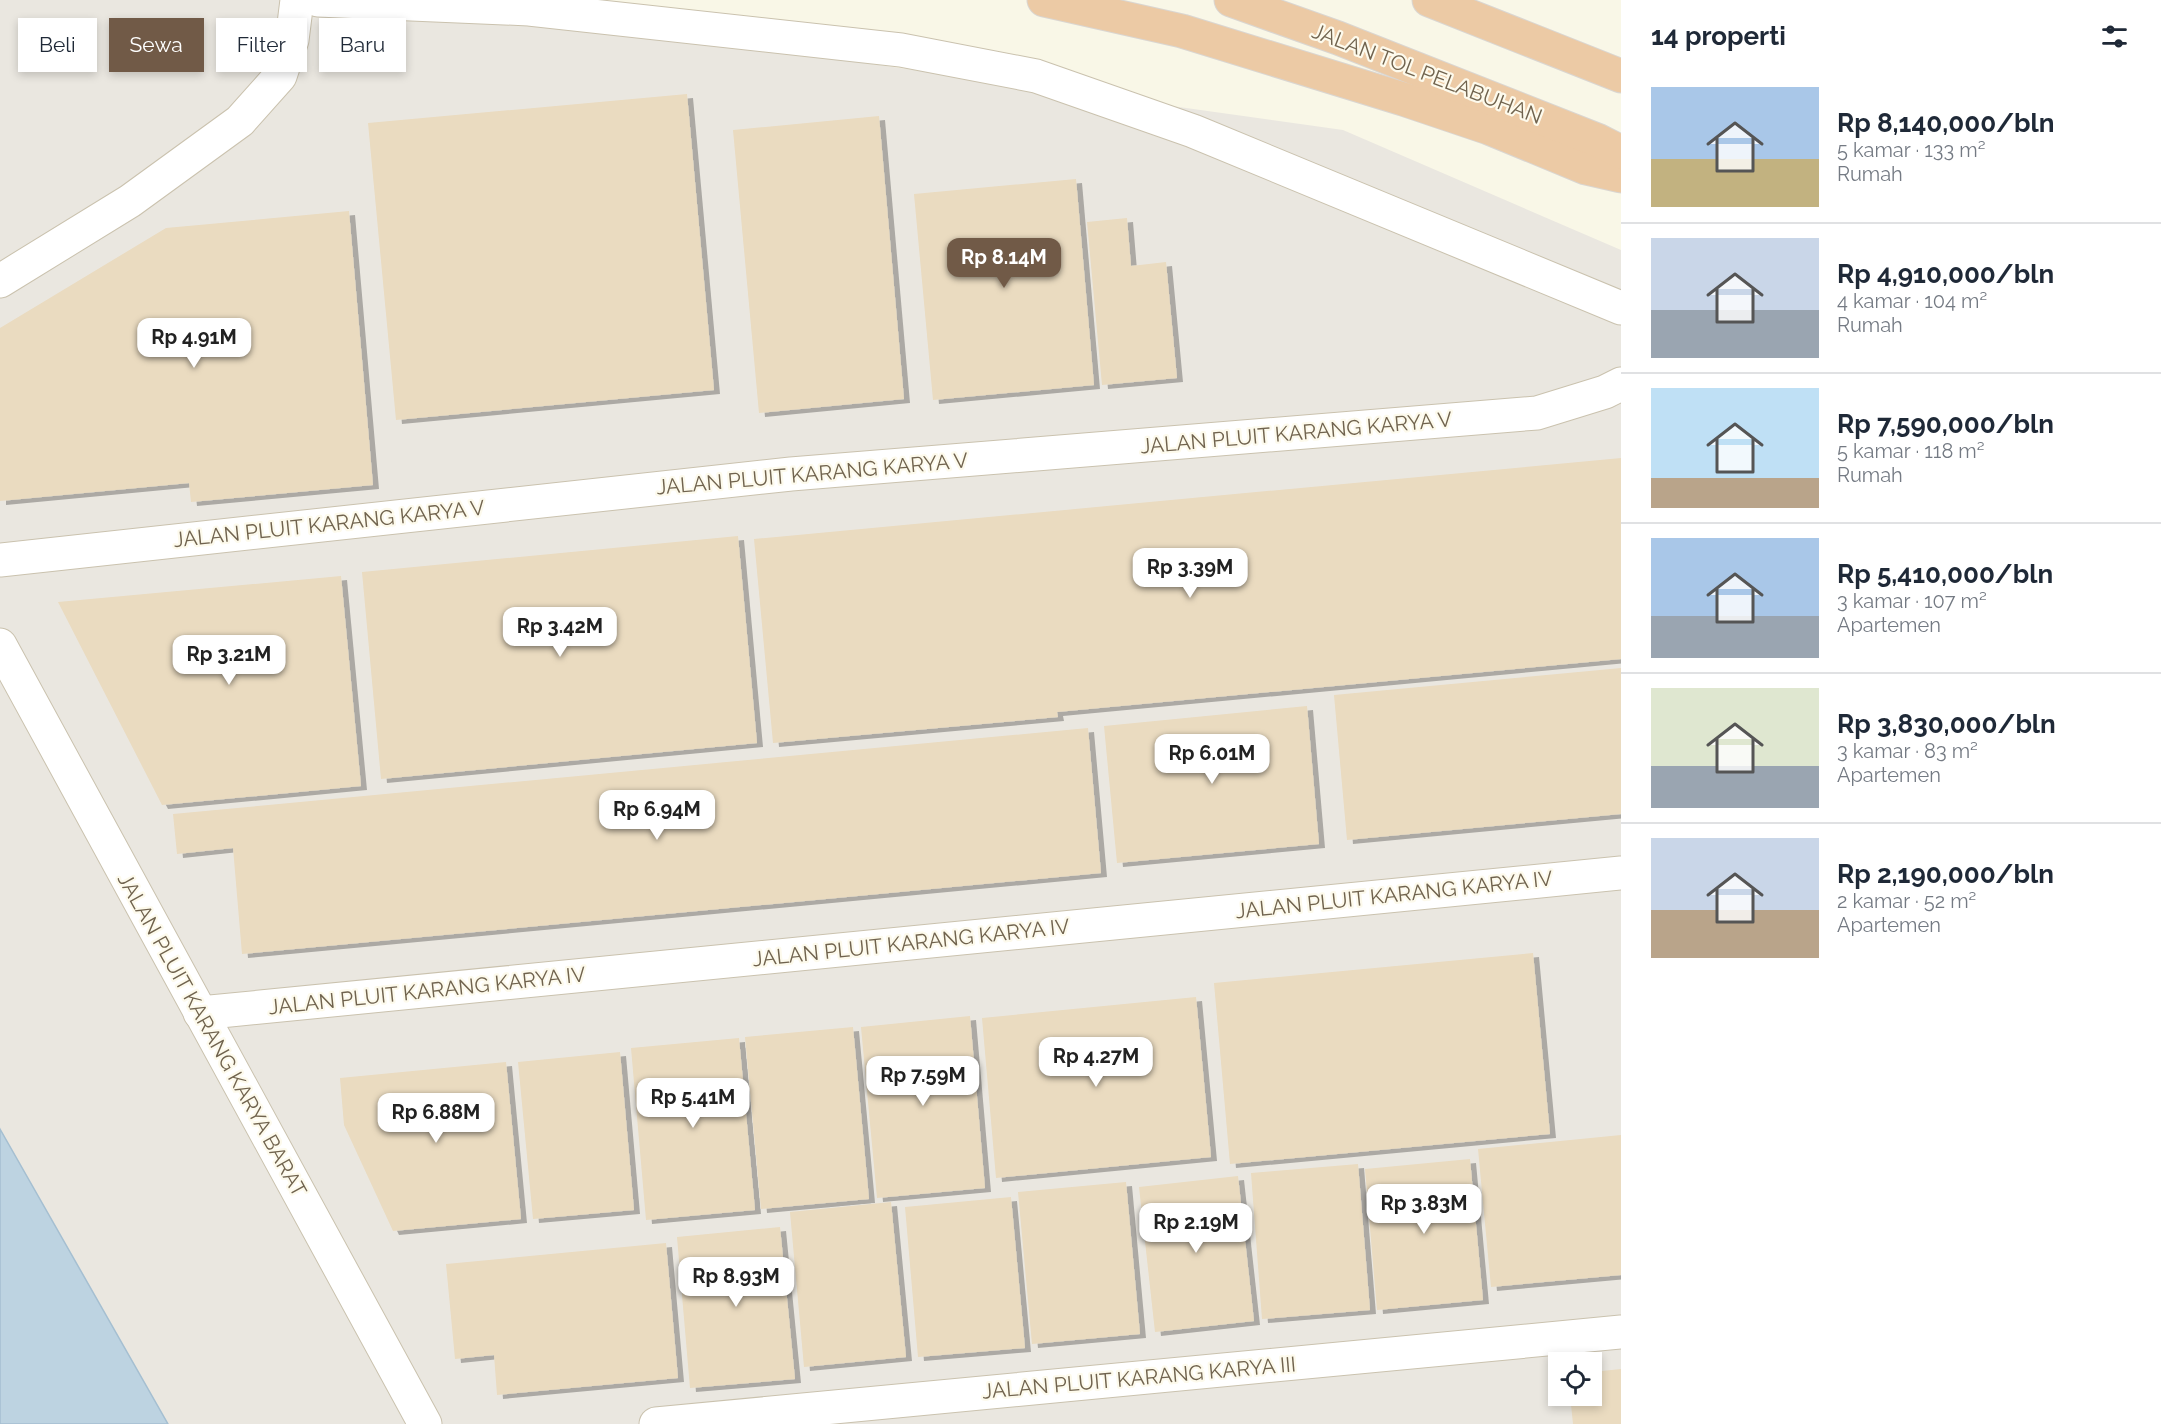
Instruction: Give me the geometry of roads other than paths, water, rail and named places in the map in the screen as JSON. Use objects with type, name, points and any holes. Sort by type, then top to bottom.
[{"type":"highway","points":[[1044,0],[1193,34],[1403,99],[1489,128],[1586,168],[1621,176]]},
{"type":"highway","name":"JALAN TOL PELABUHAN","points":[[1231,0],[1349,42],[1597,140],[1621,152]]},
{"type":"highway","points":[[1429,0],[1621,76]]},
{"type":"lane","points":[[0,281],[130,201],[240,121],[280,76],[292,40],[297,0]]},
{"type":"lane","points":[[318,0],[528,9],[901,50],[1036,76],[1193,131],[1621,308]]},
{"type":"lane","name":"JALAN PLUIT KARANG KARYA V","points":[[0,560],[791,474],[1537,413],[1605,392],[1621,384]]},
{"type":"lane","name":"JALAN PLUIT KARANG KARYA BARAT","points":[[0,645],[425,1424]]},
{"type":"lane","name":"JALAN PLUIT KARANG KARYA IV","points":[[200,1013],[1621,873]]},
{"type":"lane","name":"JALAN PLUIT KARANG KARYA III","points":[[656,1424],[1621,1332]]},
{"type":"water","points":[[0,1129],[168,1424],[0,1424]]}]
